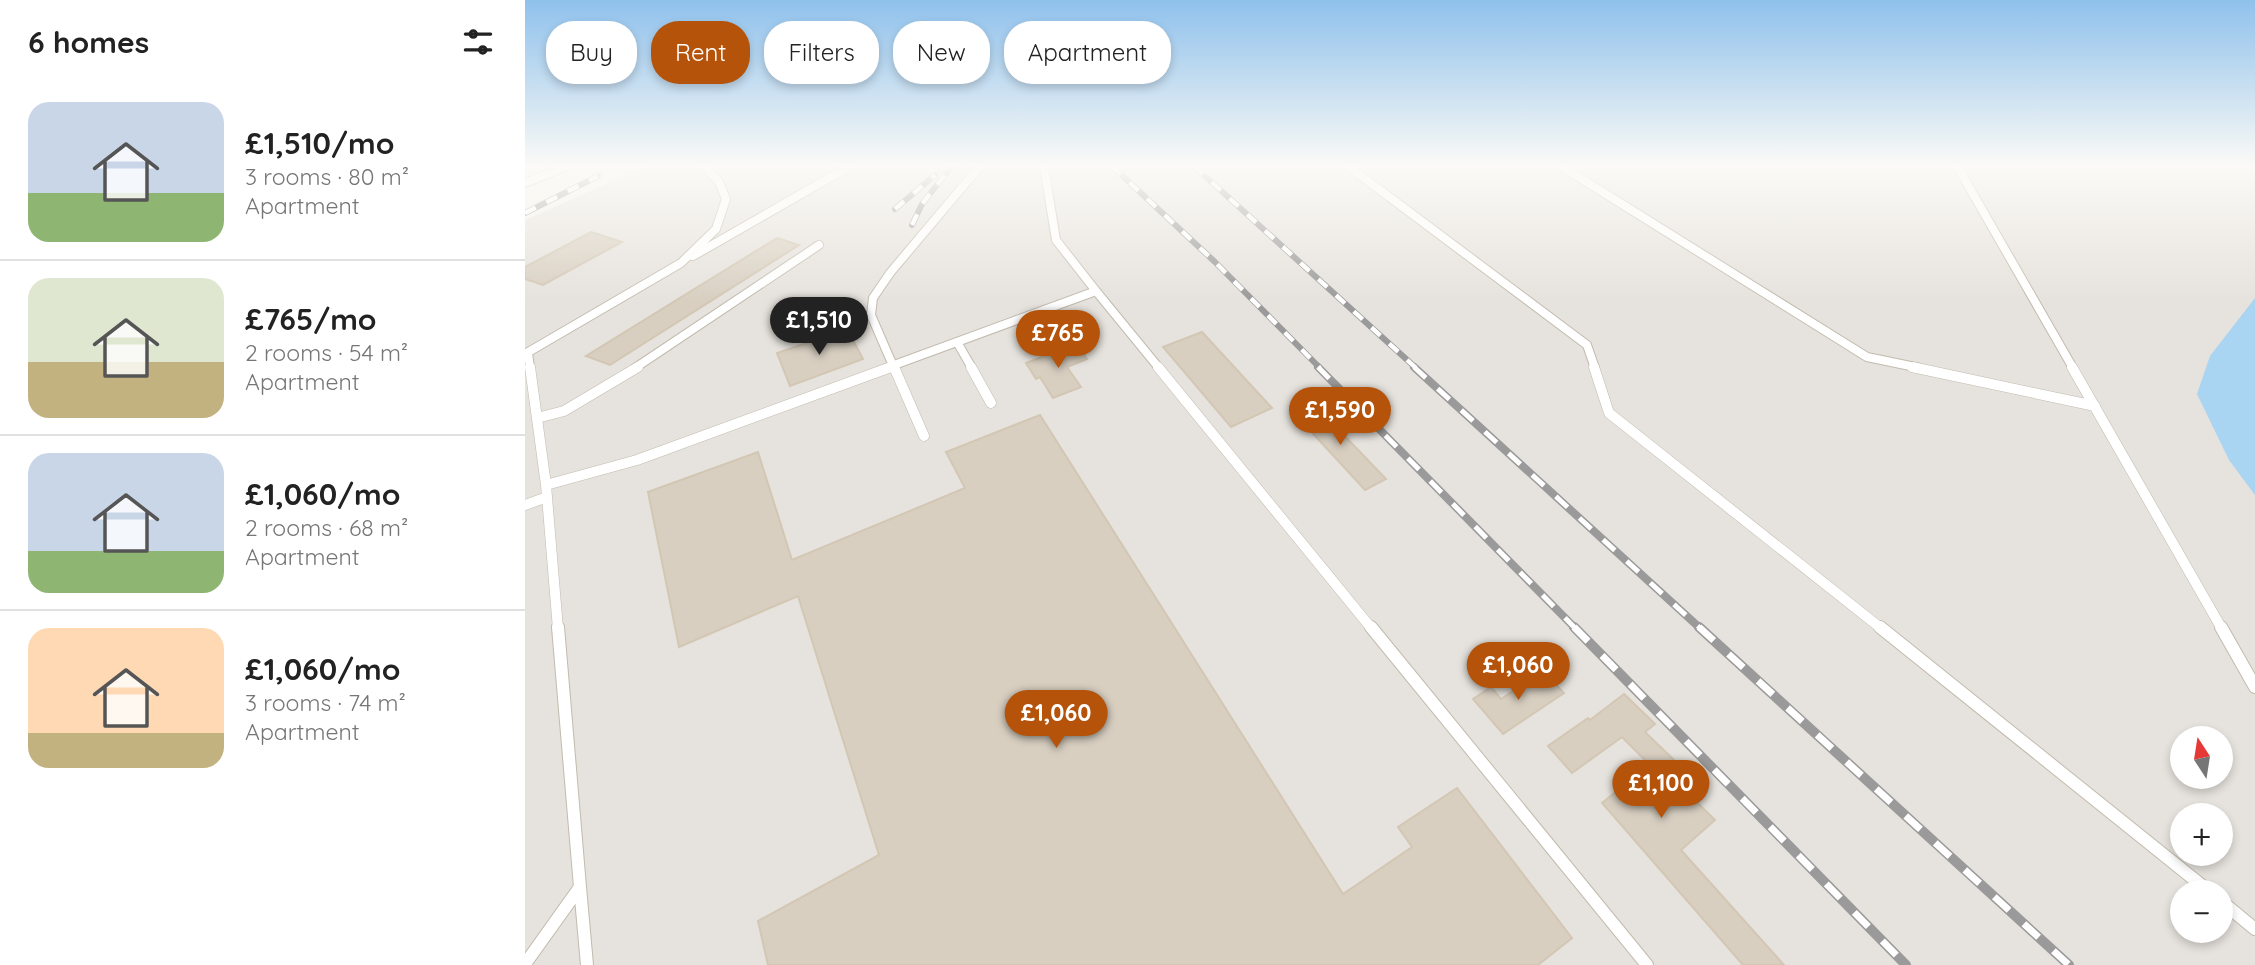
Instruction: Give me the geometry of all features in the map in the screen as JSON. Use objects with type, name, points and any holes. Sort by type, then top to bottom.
[{"type":"lane","points":[[681,263],[716,229],[722,211]]},
{"type":"lane","points":[[587,965],[546,491],[526,353],[772,211]]},
{"type":"lane","points":[[923,436],[871,315],[873,298],[890,273],[942,211]]},
{"type":"lane","points":[[1051,211],[1056,240],[1096,291],[1647,965]]},
{"type":"lane","points":[[1408,211],[1587,345],[1609,413],[1718,497],[2195,880]]},
{"type":"lane","points":[[1634,211],[1867,357],[2095,406]]},
{"type":"lane","points":[[1984,211],[2255,687]]},
{"type":"lane","points":[[537,418],[564,411],[619,379],[819,245]]},
{"type":"lane","points":[[525,505],[546,491],[1096,291]]},
{"type":"lane","points":[[957,342],[991,403]]},
{"type":"lane","points":[[525,964],[580,887]]},
{"type":"lane","points":[[2233,911],[2255,929]]},
{"type":"shaded area","points":[[545,211],[2255,211],[2255,965],[525,965],[525,220]]},
{"type":"water","points":[[2255,298],[2255,495],[2229,460],[2197,394],[2210,356]]},
{"type":"building","points":[[591,232],[622,242],[543,285],[525,279],[525,267]]},
{"type":"building","points":[[777,238],[799,245],[610,365],[586,356]]},
{"type":"building","points":[[847,329],[863,359],[790,386],[777,353]]},
{"type":"building","points":[[1202,332],[1272,408],[1231,427],[1163,347]]},
{"type":"building","points":[[1076,344],[1087,359],[1067,367],[1081,387],[1053,398],[1040,377],[1036,379],[1026,363]]},
{"type":"building","points":[[1314,404],[1386,479],[1365,490],[1294,413]]},
{"type":"building","points":[[1040,415],[1343,894],[1412,847],[1398,827],[1457,788],[1572,938],[1538,965],[768,965],[758,921],[879,855],[798,596],[679,647],[648,492],[758,452],[792,560],[965,488],[946,452]]},
{"type":"building","points":[[1543,671],[1564,693],[1503,734],[1473,699],[1491,687],[1501,699]]},
{"type":"building","points":[[1624,694],[1655,724],[1645,732],[1674,760],[1663,769],[1715,820],[1681,850],[1784,965],[1743,965],[1602,803],[1650,765],[1622,737],[1572,773],[1548,746],[1588,718],[1590,720]]},
{"type":"railway","points":[[525,213],[529,211]]},
{"type":"railway","points":[[912,225],[919,211]]},
{"type":"railway","points":[[1160,211],[1320,368]]},
{"type":"railway","points":[[1243,211],[1416,368]]},
{"type":"railway","points":[[1318,367],[1576,629]]},
{"type":"railway","points":[[1414,367],[1701,629]]},
{"type":"railway","points":[[1574,627],[1906,965]]},
{"type":"railway","points":[[1699,627],[2069,965]]}]
